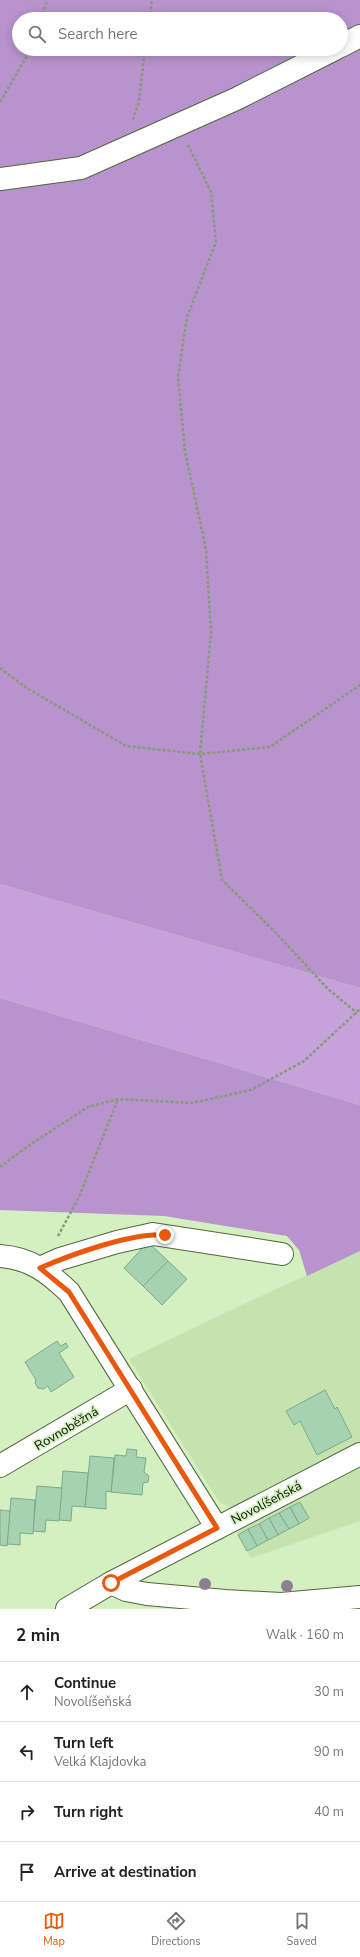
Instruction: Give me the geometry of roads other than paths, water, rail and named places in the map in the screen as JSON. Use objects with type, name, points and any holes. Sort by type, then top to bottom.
[{"type":"street","points":[[348,42],[360,36]]},
{"type":"street","points":[[0,179],[81,168],[236,99],[321,56]]},
{"type":"street","points":[[40,1268],[110,1244],[153,1234],[282,1254]]},
{"type":"street","points":[[0,1256],[16,1257],[40,1268],[69,1292],[217,1528]]},
{"type":"street","name":"Rovnoběžná","points":[[0,1466],[130,1389]]},
{"type":"street","name":"Novolíšeňská","points":[[67,1609],[111,1583],[360,1454]]},
{"type":"street","points":[[111,1583],[126,1590],[147,1594],[224,1601],[281,1604],[360,1597]]}]
